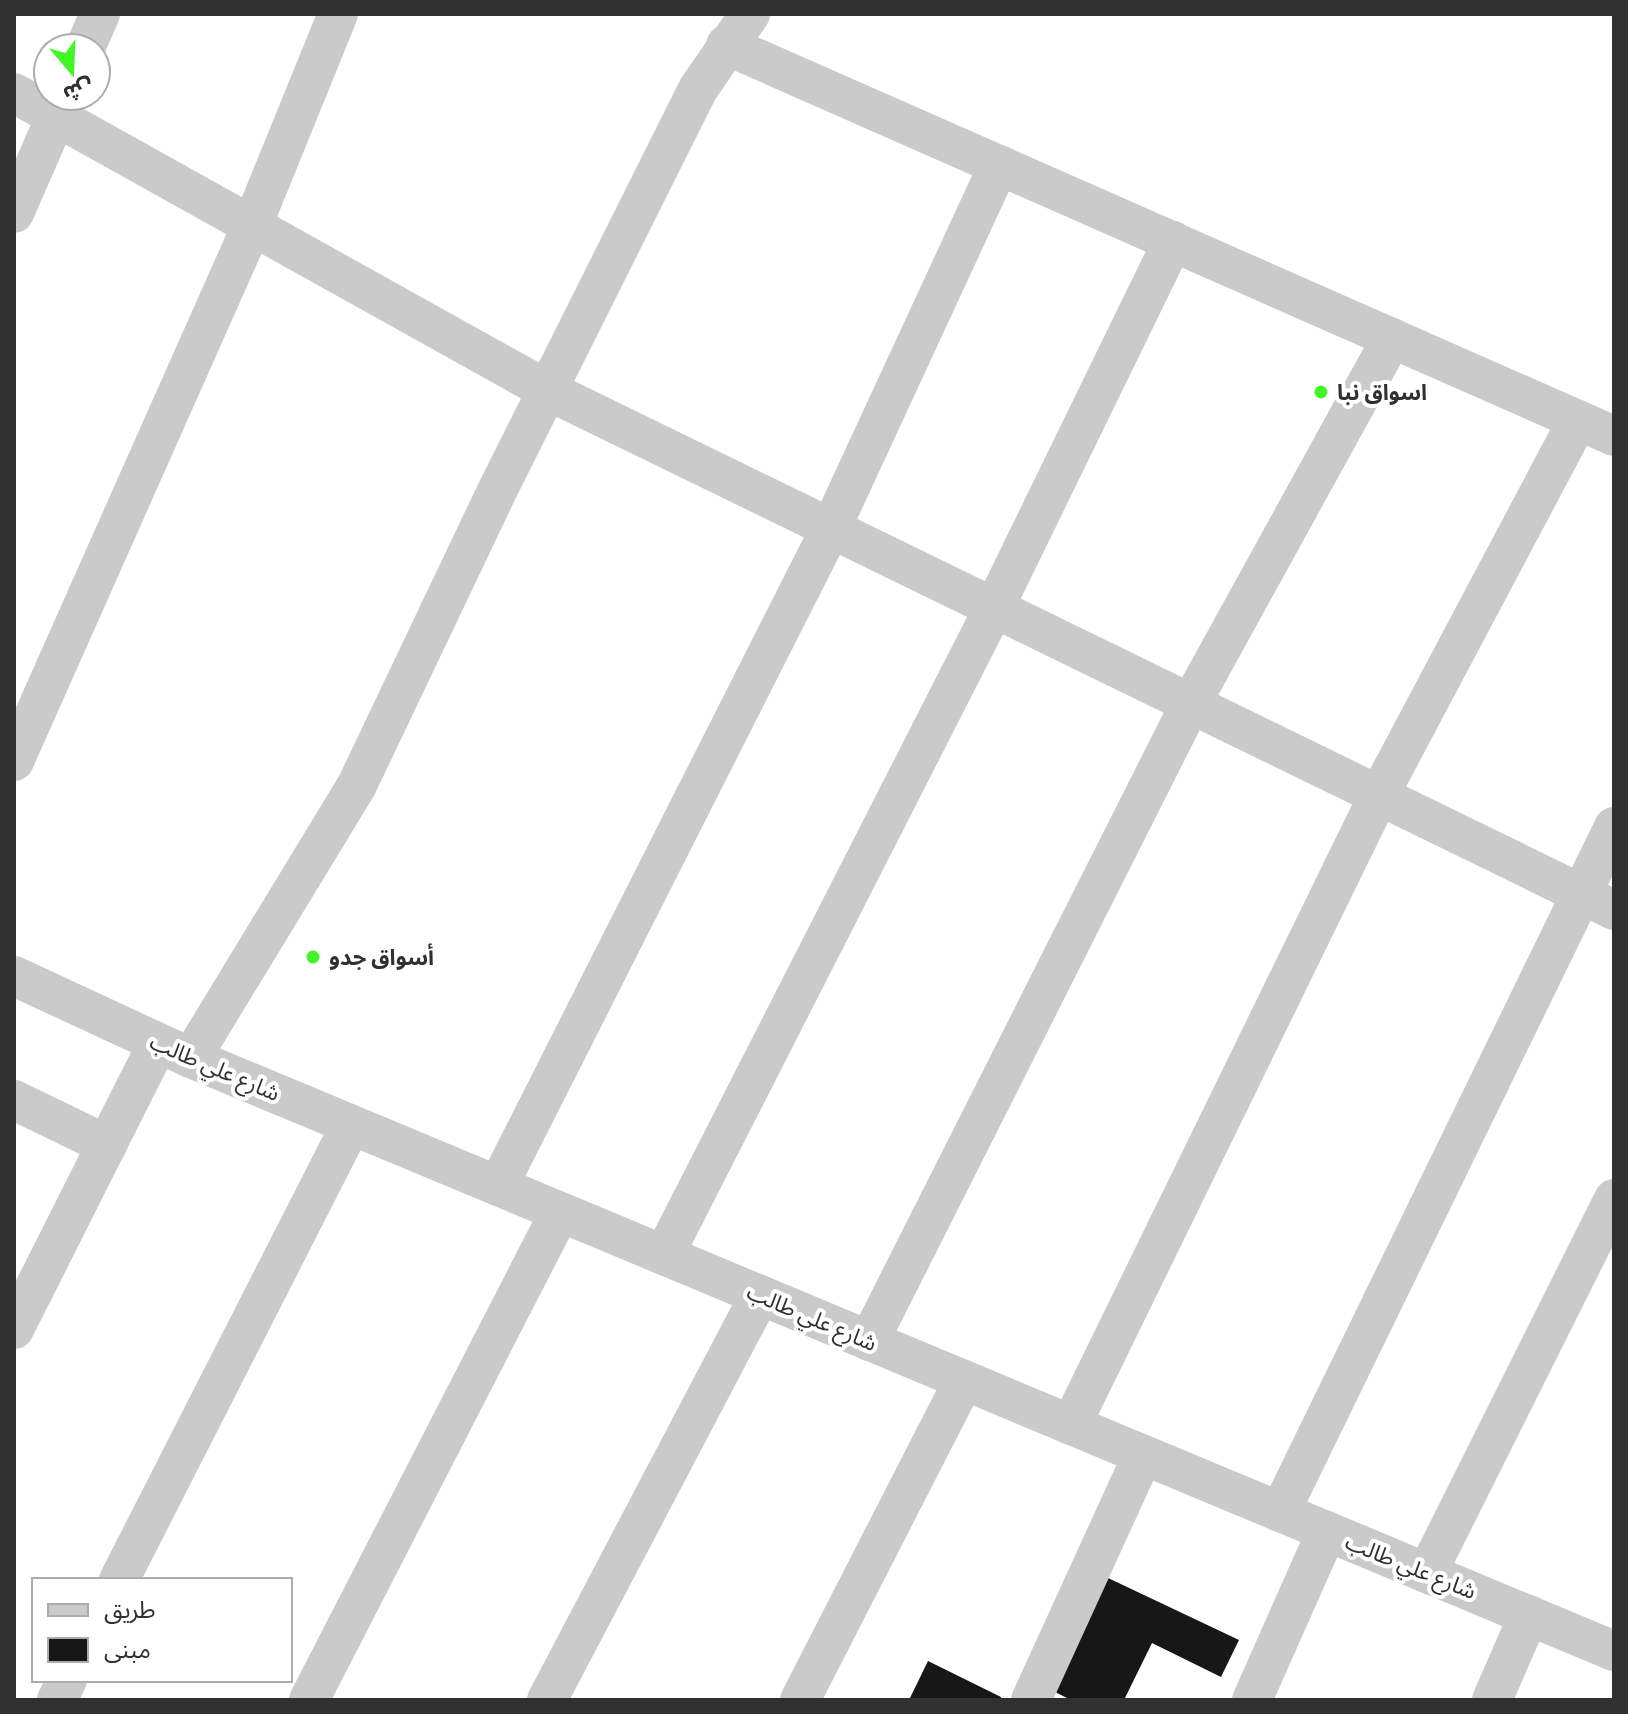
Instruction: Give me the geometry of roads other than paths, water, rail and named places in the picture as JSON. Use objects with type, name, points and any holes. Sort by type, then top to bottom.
[{"type":"street","points":[[14,761],[251,228],[338,14]]},
{"type":"street","points":[[14,1329],[107,1145],[357,785],[547,390],[698,89],[738,29],[999,165],[1614,436]]},
{"type":"street","points":[[14,213],[58,112]]},
{"type":"street","points":[[70,112],[251,228],[547,390],[1598,902]]},
{"type":"street","points":[[498,1186],[831,528],[999,165]]},
{"type":"street","points":[[664,1255],[994,608],[1173,241]]},
{"type":"street","points":[[869,1341],[1191,703],[1392,338]]},
{"type":"street","points":[[1071,1425],[1379,795],[1578,420]]},
{"type":"street","points":[[1280,1512],[1598,902],[1614,827]]},
{"type":"street","name":"شارع علي طالب","points":[[14,976],[175,1051],[1614,1651]]},
{"type":"street","points":[[14,1100],[107,1145]]},
{"type":"street","points":[[120,1578],[351,1125]]},
{"type":"street","points":[[1427,1573],[1614,1199]]},
{"type":"street","points":[[309,1700],[560,1212]]},
{"type":"street","points":[[547,1700],[760,1295]]},
{"type":"street","points":[[800,1700],[964,1380]]},
{"type":"street","points":[[1031,1700],[1143,1455]]},
{"type":"street","points":[[1252,1700],[1327,1531]]},
{"type":"street","points":[[1492,1700],[1529,1615]]},
{"type":"street","points":[[57,1700],[66,1682]]},
{"type":"place","name":"اسواق نبا","points":[[1321,392]]},
{"type":"place","name":"أسواق جدو","points":[[313,957]]}]
